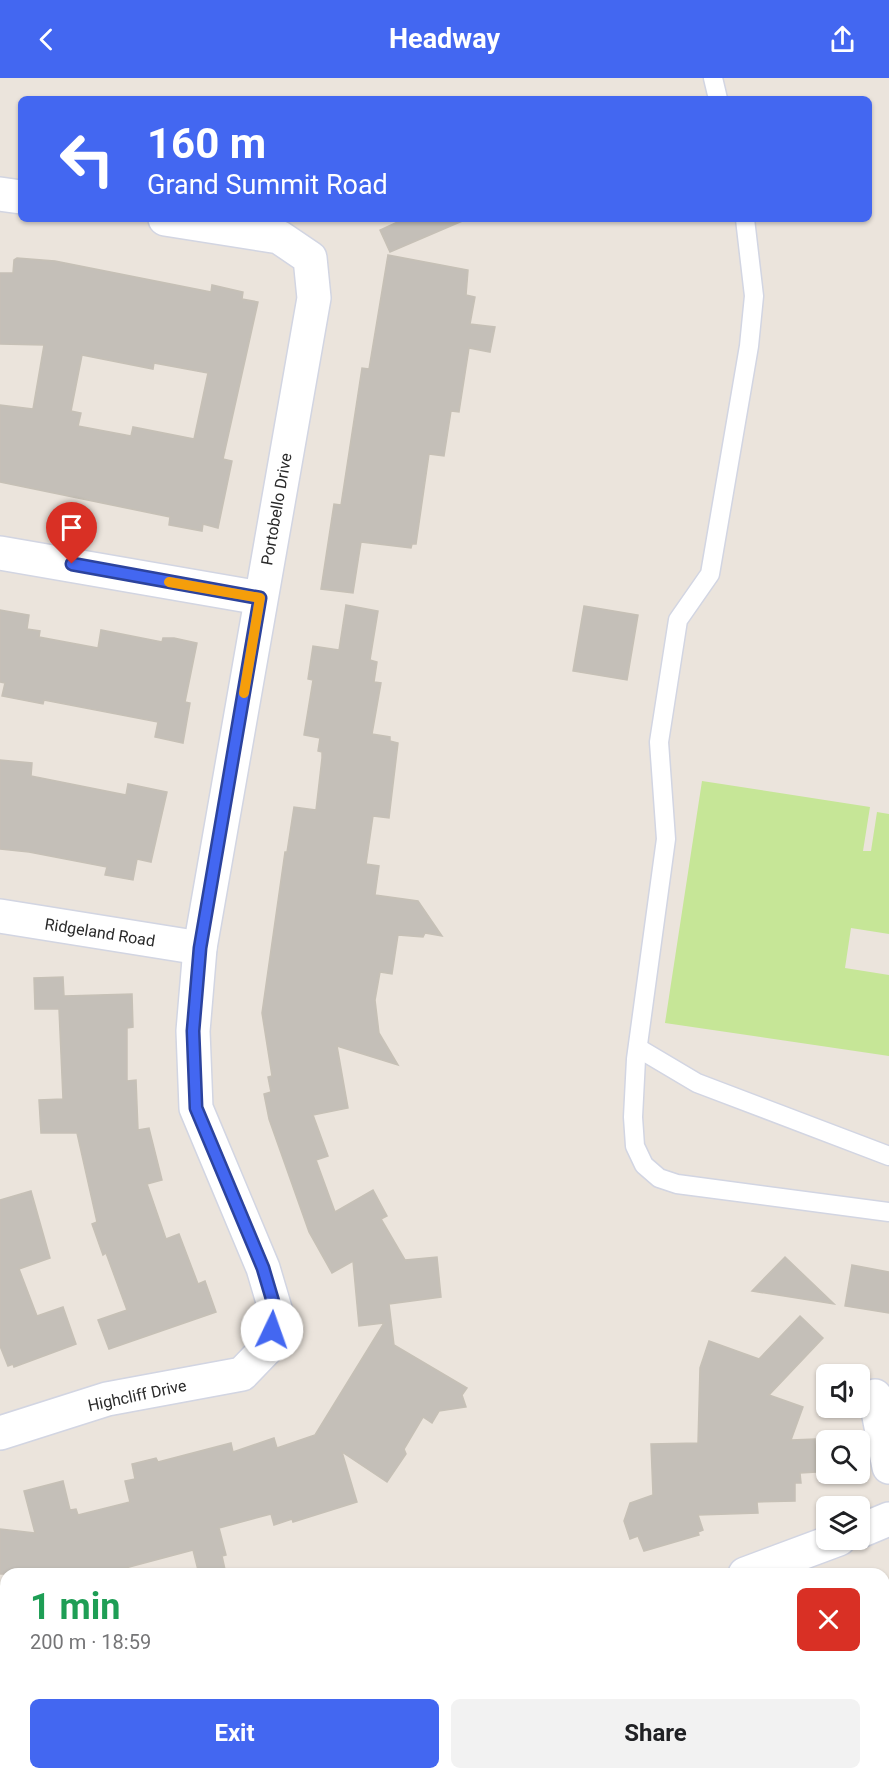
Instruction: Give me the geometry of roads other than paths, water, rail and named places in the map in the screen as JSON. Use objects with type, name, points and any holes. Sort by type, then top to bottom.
[{"type":"street","points":[[0,194],[18,197]]},
{"type":"street","name":"Portobello Drive","points":[[184,222],[279,237],[310,258],[314,298],[200,948],[193,1031],[196,1108],[263,1268],[276,1312],[267,1348]]},
{"type":"street","points":[[0,553],[260,598]]},
{"type":"street","name":"Ridgeland Road","points":[[0,916],[200,948]]},
{"type":"street","name":"Highcliff Drive","points":[[0,1433],[107,1399],[242,1374],[267,1348]]},
{"type":"street","points":[[875,1396],[889,1467]]},
{"type":"street","points":[[870,1527],[889,1519]]},
{"type":"street","points":[[778,1568],[805,1563],[823,1550]]},
{"type":"lane","points":[[713,78],[717,96]]},
{"type":"lane","points":[[745,222],[754,296],[749,346],[710,574],[678,620],[659,742],[666,839],[638,1048],[633,1118],[635,1146],[644,1166],[659,1178],[677,1184],[889,1212]]},
{"type":"lane","points":[[638,1048],[697,1083],[889,1156]]}]
